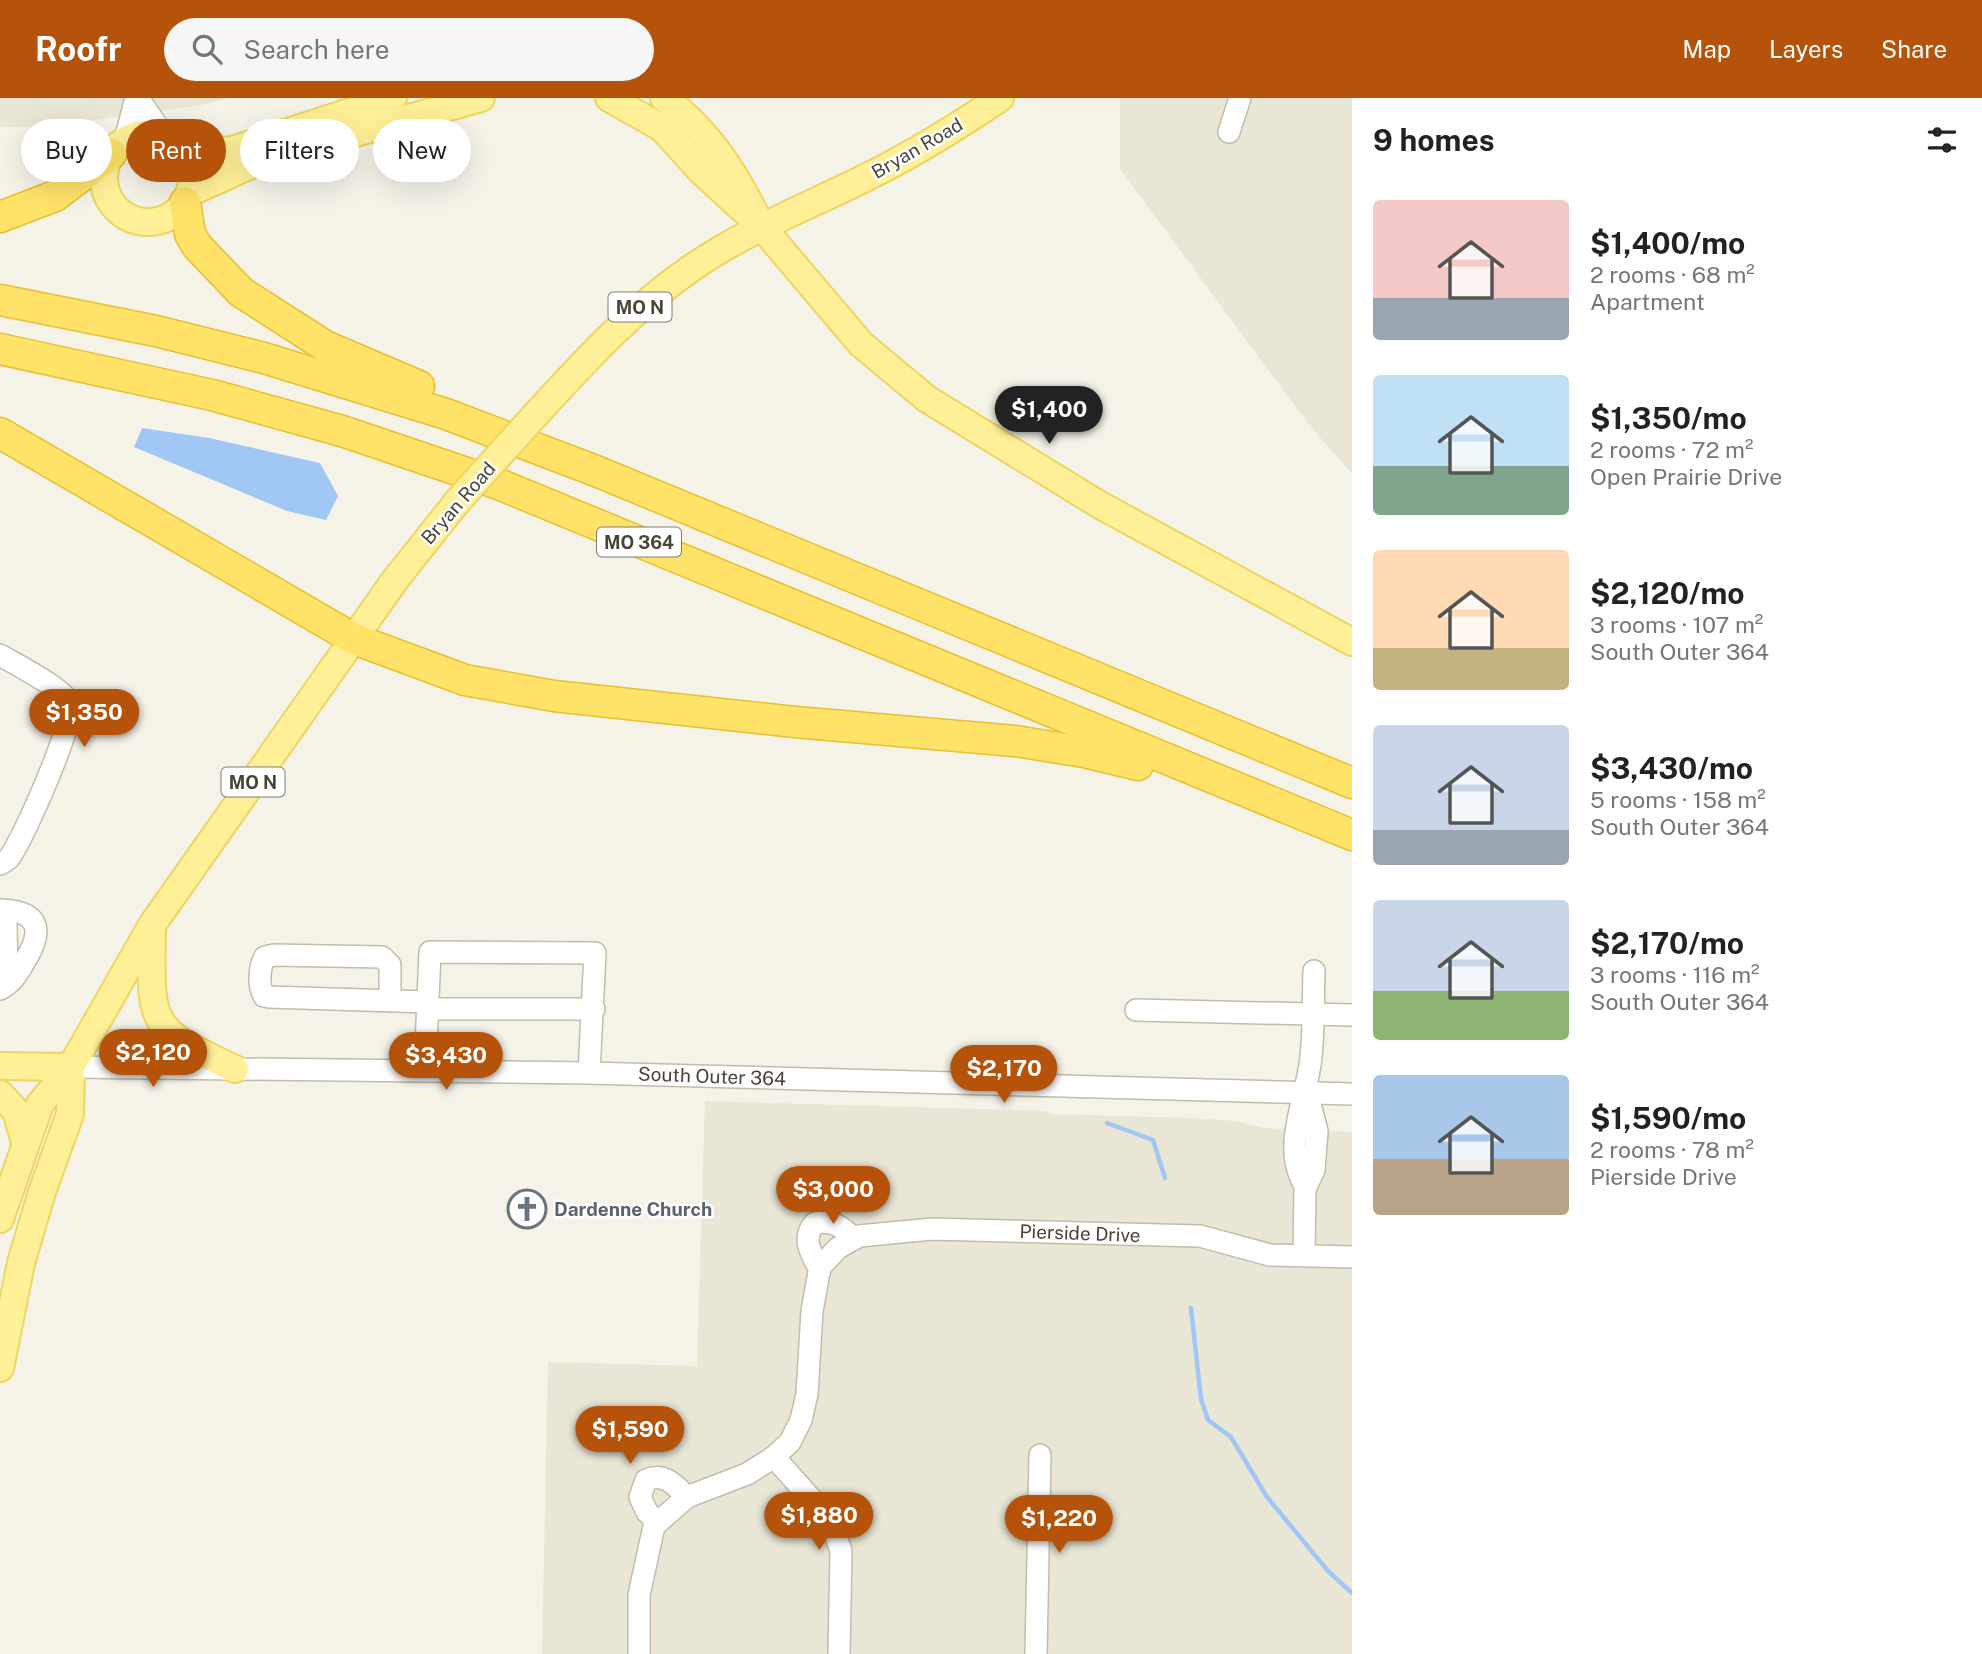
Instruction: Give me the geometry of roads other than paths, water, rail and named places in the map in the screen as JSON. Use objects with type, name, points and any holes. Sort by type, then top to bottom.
[{"type":"highway","points":[[0,217],[55,196],[118,147]]},
{"type":"highway","points":[[187,198],[190,234],[209,261],[241,292],[292,328],[352,359],[492,416],[596,471]]},
{"type":"highway","name":"MO 364","points":[[0,300],[156,331],[303,369],[446,414],[596,471],[1352,783]]},
{"type":"highway","name":"MO 364","points":[[0,349],[225,398],[342,431],[496,483],[1352,835]]},
{"type":"highway","points":[[0,433],[354,639],[465,680],[499,689],[795,722],[1048,745],[1118,759],[1258,797]]},
{"type":"main road","points":[[226,150],[393,98]]},
{"type":"main road","points":[[126,143],[118,147],[105,166],[104,187],[113,205],[123,215],[143,222],[157,221],[170,216],[187,198],[269,157],[481,98]]},
{"type":"main road","points":[[609,98],[662,128],[701,171],[762,227],[861,344],[927,399],[1100,505],[1352,642]]},
{"type":"main road","points":[[664,98],[694,124],[731,166],[762,227]]},
{"type":"main road","name":"Bryan Road","points":[[0,1219],[40,1104],[71,1067],[152,926],[414,554],[457,502],[538,412],[641,306],[695,265],[762,227],[900,160],[1000,98]]},
{"type":"main road","points":[[187,198],[188,182]]},
{"type":"main road","points":[[152,926],[152,982],[155,1009],[161,1025],[190,1047],[235,1069]]},
{"type":"main road","points":[[0,1066],[71,1067],[70,1114],[23,1253],[0,1368]]},
{"type":"main road","points":[[0,1094],[16,1111],[25,1142]]},
{"type":"street","points":[[136,98],[153,119]]},
{"type":"street","points":[[118,147],[136,98]]},
{"type":"street","points":[[1229,131],[1241,98]]},
{"type":"street","points":[[0,655],[58,691],[70,702],[72,717],[62,747],[9,859],[0,864]]},
{"type":"street","points":[[0,910],[21,910],[30,917],[37,931],[33,948],[5,985]]},
{"type":"street","points":[[0,919],[6,923],[5,985]]},
{"type":"street","points":[[425,1070],[430,952],[595,953],[589,1073]]},
{"type":"street","points":[[390,1001],[390,965],[382,957],[274,955],[265,957],[261,964],[260,988],[264,996],[270,997],[428,1005],[594,1009]]},
{"type":"street","points":[[1304,1255],[1306,1187],[1314,1170],[1317,1131],[1307,1093],[1314,971]]},
{"type":"street","points":[[1136,1010],[1352,1015]]},
{"type":"street","name":"South Outer 364","points":[[71,1067],[589,1073],[1352,1094]]},
{"type":"street","points":[[639,1654],[639,1595],[651,1532],[658,1522],[687,1497],[747,1474],[774,1457],[790,1442],[801,1420],[807,1394],[812,1311],[820,1269],[808,1243],[808,1231],[814,1223],[827,1221],[854,1238]]},
{"type":"street","name":"Pierside Drive","points":[[820,1269],[838,1248],[854,1238],[894,1230],[932,1229],[1200,1236],[1270,1255],[1352,1256]]},
{"type":"street","points":[[1036,1654],[1040,1455]]},
{"type":"street","points":[[774,1457],[830,1520],[841,1551],[839,1654]]},
{"type":"street","points":[[658,1522],[647,1512],[640,1497],[646,1480],[653,1476],[668,1479],[687,1497]]},
{"type":"water","points":[[142,428],[209,438],[320,463],[338,496],[326,520],[287,511],[134,447]]},
{"type":"waterway","points":[[1107,1123],[1153,1140],[1165,1178]]},
{"type":"waterway","points":[[1191,1308],[1201,1399],[1208,1420],[1231,1437],[1267,1497],[1328,1571],[1352,1593]]},
{"type":"place","name":"Dardenne Church","points":[[527,1209]]}]
